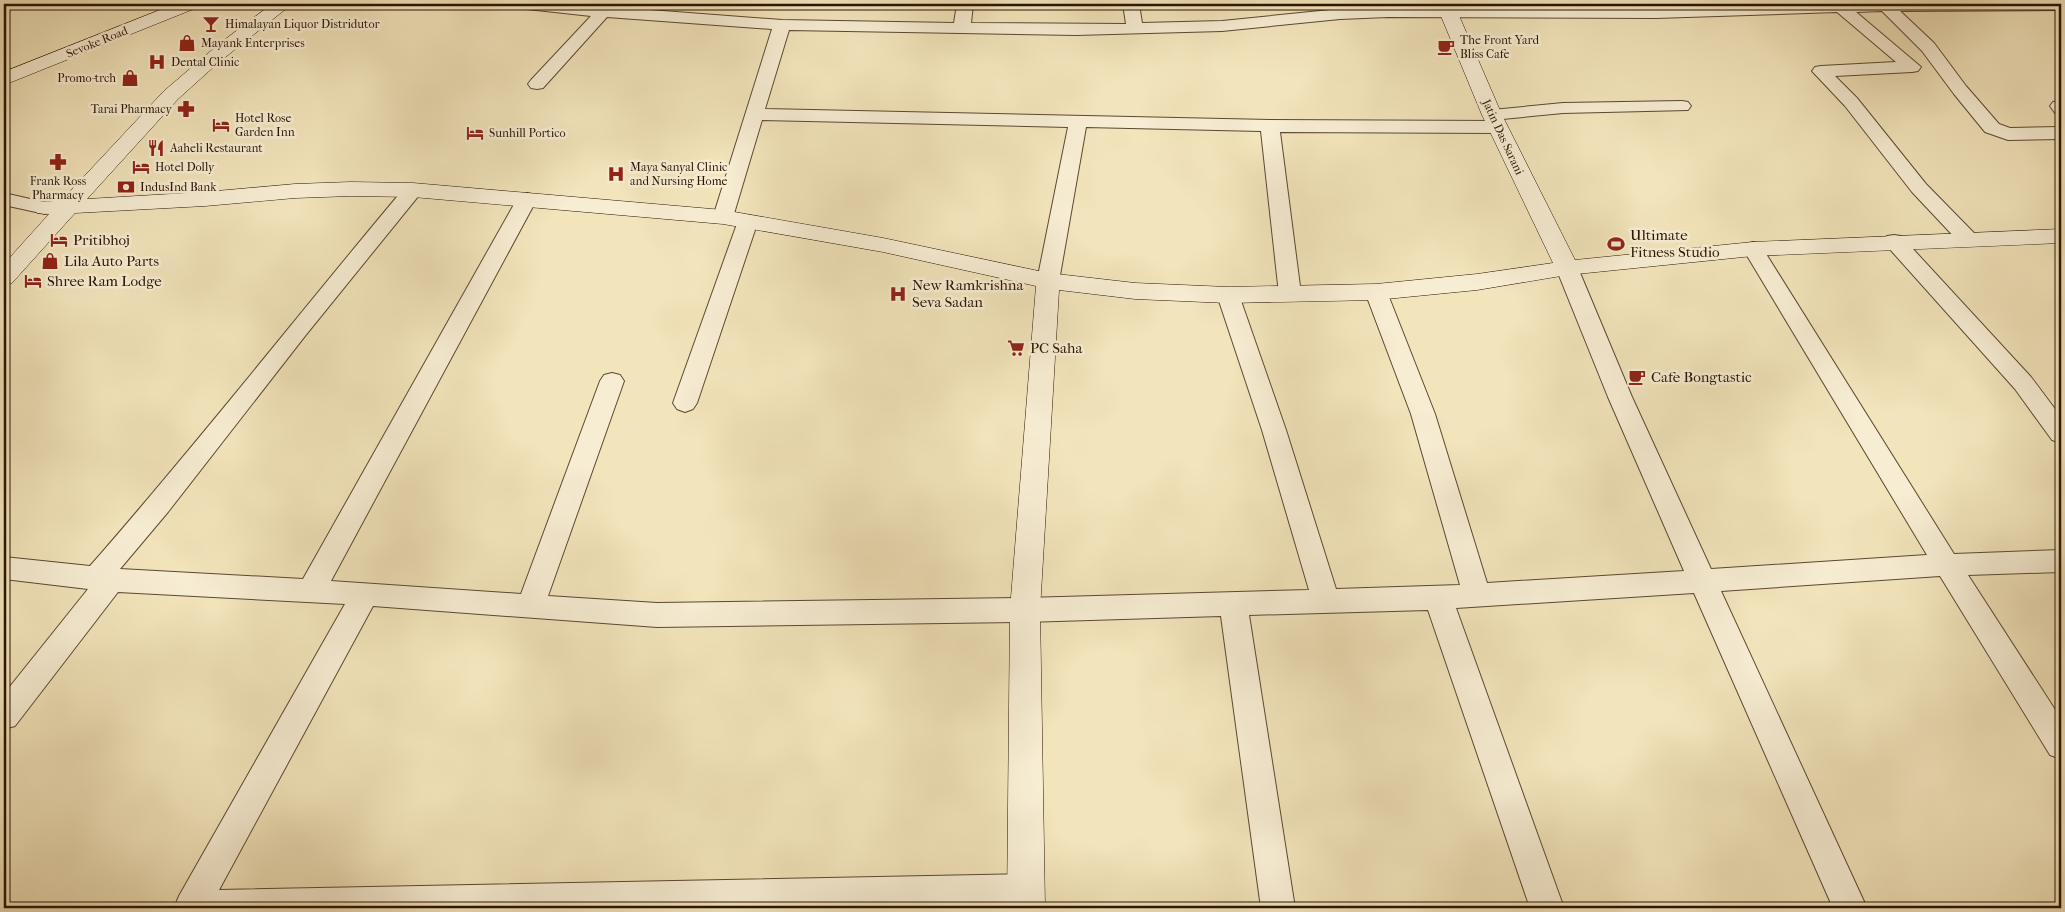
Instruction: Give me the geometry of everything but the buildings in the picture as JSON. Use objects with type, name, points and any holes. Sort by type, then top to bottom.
[{"type":"street","name":"Sevoke Road","points":[[4,68],[163,4]]},
{"type":"street","name":"Sevoke Road","points":[[4,79],[190,4]]},
{"type":"street","points":[[4,253],[154,95],[194,60],[268,4]]},
{"type":"street","points":[[4,278],[70,207],[110,159],[171,96],[209,61],[283,4]]},
{"type":"street","points":[[527,4],[603,12],[782,25],[1076,30],[1222,26],[1284,11],[1340,14],[1447,8],[1637,13],[1886,6],[2061,5]]},
{"type":"street","points":[[962,28],[965,4]]},
{"type":"street","points":[[1130,4],[1135,29]]},
{"type":"street","points":[[1886,6],[1928,47],[1966,98],[1992,128],[2008,134],[2061,133]]},
{"type":"street","name":"Jatin Das Sarani","points":[[1447,8],[1495,121],[1567,268]]},
{"type":"street","points":[[1840,8],[1912,67],[1821,71],[1851,102],[1919,188],[1967,238]]},
{"type":"street","points":[[537,84],[603,12]]},
{"type":"street","points":[[723,217],[782,25]]},
{"type":"street","points":[[754,114],[1270,126],[1495,121],[1563,108],[1682,106]]},
{"type":"street","points":[[365,594],[192,907],[1027,900],[1025,610],[1048,280],[1078,122]]},
{"type":"street","points":[[1270,126],[1290,294]]},
{"type":"street","points":[[4,199],[45,208],[206,199],[295,191],[351,189],[413,190],[723,217],[883,245],[1048,280],[1135,291],[1228,295],[1376,292],[1477,282],[1567,268],[1754,249],[1894,241],[2061,236]]},
{"type":"street","points":[[4,716],[159,505],[297,331],[413,190]]},
{"type":"street","points":[[311,591],[527,200]]},
{"type":"street","points":[[685,403],[748,221]]},
{"type":"street","points":[[1894,241],[2023,383],[2061,434]]},
{"type":"street","points":[[1754,249],[1947,565],[2061,745]]},
{"type":"street","points":[[1567,268],[1620,397],[1850,908]]},
{"type":"street","points":[[1376,292],[1423,414],[1477,596]]},
{"type":"street","points":[[1228,295],[1274,430],[1326,602]]},
{"type":"street","points":[[530,606],[612,381]]},
{"type":"street","points":[[4,568],[104,579],[365,594],[657,615],[1025,610],[1438,598],[1947,565],[2061,561]]},
{"type":"street","points":[[1438,598],[1547,908]]},
{"type":"street","points":[[1233,605],[1278,908]]},
{"type":"place","name":"Himalayan Liquor Distridutor","points":[[211,24]]},
{"type":"place","name":"Mayank Enterprises","points":[[187,43]]},
{"type":"place","name":"The Front Yard Bliss Cafe","points":[[1446,47]]},
{"type":"place","name":"Dental Clinic","points":[[157,62]]},
{"type":"place","name":"Promo-trch","points":[[130,78]]},
{"type":"place","name":"Tarai Pharmacy","points":[[186,109]]},
{"type":"place","name":"Hotel Rose Garden Inn","points":[[221,125]]},
{"type":"place","name":"Sunhill Portico","points":[[475,133]]},
{"type":"place","name":"Aaheli Restaurant","points":[[156,148]]},
{"type":"place","name":"Frank Ross Pharmacy","points":[[58,162]]},
{"type":"place","name":"Hotel Dolly","points":[[141,167]]},
{"type":"place","name":"Maya Sanyal Clinic and Nursing Home","points":[[616,174]]},
{"type":"place","name":"IndusInd Bank","points":[[126,187]]},
{"type":"place","name":"Pritibhoj","points":[[59,240]]},
{"type":"place","name":"Ultimate Fitness Studio","points":[[1616,244]]},
{"type":"place","name":"Lila Auto Parts","points":[[50,261]]},
{"type":"place","name":"Shree Ram Lodge","points":[[33,281]]},
{"type":"place","name":"New Ramkrishna Seva Sadan","points":[[898,294]]},
{"type":"place","name":"PC Saha","points":[[1016,348]]},
{"type":"place","name":"Cafe Bongtastic","points":[[1637,377]]}]
